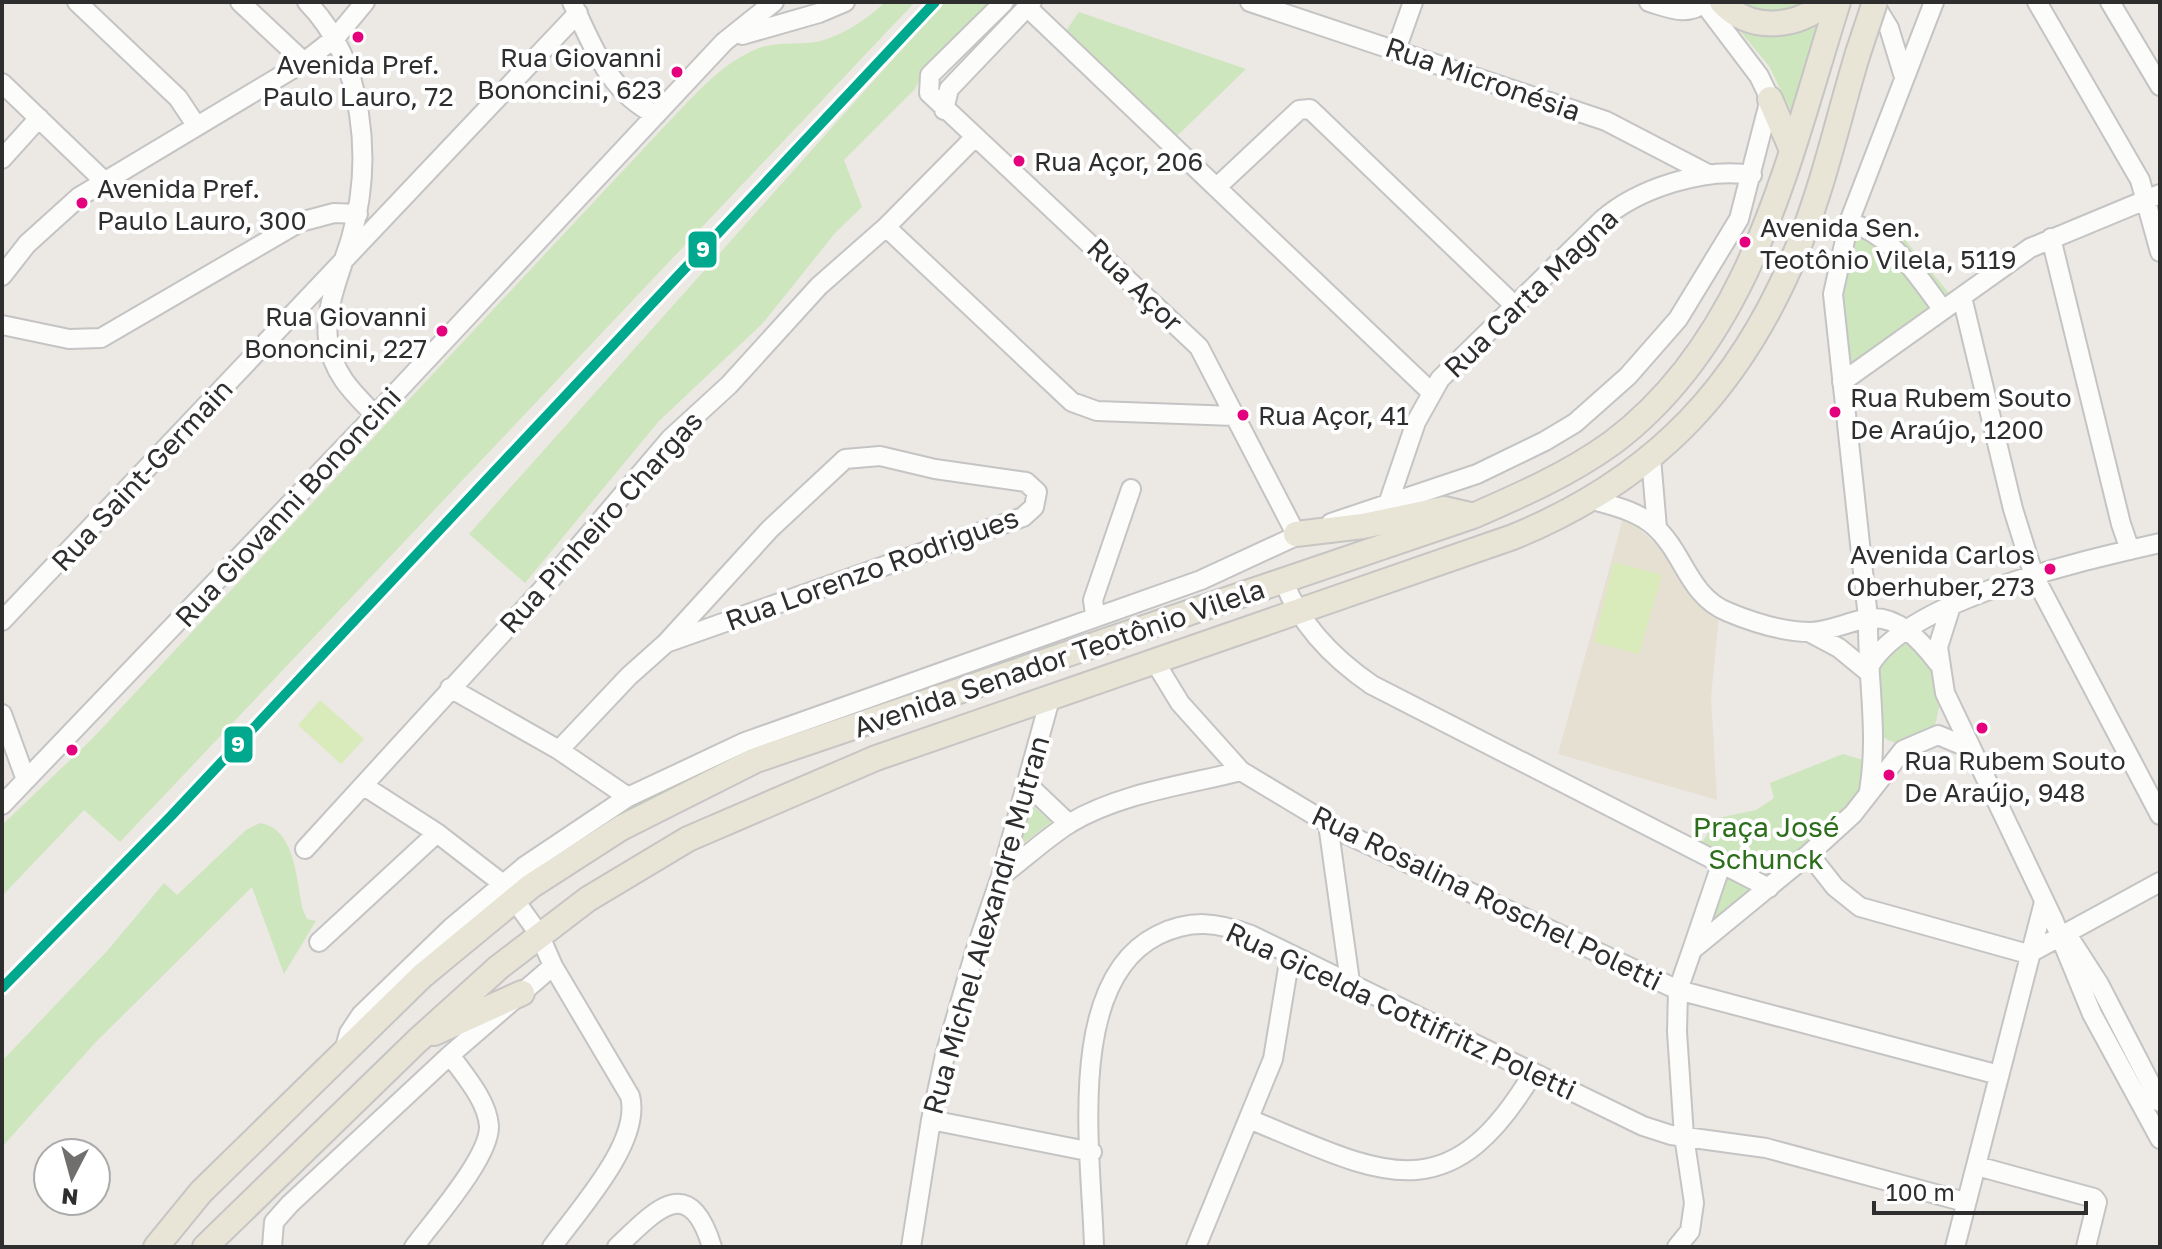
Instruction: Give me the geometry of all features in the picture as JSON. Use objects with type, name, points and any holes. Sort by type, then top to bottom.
[{"type":"main road","points":[[1722,2],[1743,18],[1771,24],[1807,16],[1827,2]]},
{"type":"main road","name":"Avenida Senador Teotônio Vilela","points":[[156,1247],[201,1192],[508,892],[621,828],[746,764],[1473,516],[1541,486],[1583,463],[1647,414],[1678,380],[1710,339],[1751,265],[1838,2]]},
{"type":"main road","name":"Avenida Senador Teotônio Vilela","points":[[205,1247],[417,1041],[539,934],[588,899],[688,839],[862,764],[1513,537],[1593,500],[1651,458],[1719,388],[1771,307],[1802,237],[1874,2]]},
{"type":"main road","points":[[1770,99],[1791,148]]},
{"type":"main road","points":[[1296,534],[1363,526],[1444,509],[1473,516]]},
{"type":"main road","points":[[417,1041],[522,993]]},
{"type":"street","points":[[77,2],[178,98],[196,125]]},
{"type":"street","points":[[240,2],[304,62]]},
{"type":"street","points":[[307,2],[336,37],[350,80],[360,133],[362,190],[329,322],[331,354],[345,384],[375,415]]},
{"type":"street","points":[[2,276],[46,225],[104,181],[304,62],[336,37],[365,2]]},
{"type":"street","name":"Rua Giovanni Bononcini","points":[[2,805],[375,415],[724,42],[774,2]]},
{"type":"street","points":[[795,2],[804,10],[819,13]]},
{"type":"street","points":[[724,42],[770,24],[819,13],[845,2]]},
{"type":"street","name":"Rua Açor","points":[[1004,2],[930,75],[929,93],[1199,347],[1296,534]]},
{"type":"street","name":"Rua Micronésia","points":[[1250,2],[1606,121],[1708,174]]},
{"type":"street","points":[[1396,50],[1413,2]]},
{"type":"street","points":[[1649,2],[1685,11],[1704,2],[1759,76],[1770,99]]},
{"type":"street","points":[[1874,2],[1889,28],[1904,77]]},
{"type":"street","points":[[1869,791],[1876,731],[1867,671],[1868,618],[1833,294],[1849,222],[1917,39],[1934,2]]},
{"type":"street","points":[[2037,2],[2154,197],[2160,252]]},
{"type":"street","points":[[2110,2],[2160,86]]},
{"type":"street","points":[[944,110],[949,89],[1029,5],[1431,392]]},
{"type":"street","points":[[575,8],[612,81],[631,101],[656,115]]},
{"type":"street","name":"Rua Saint-Germain","points":[[2,621],[342,262],[575,8]]},
{"type":"street","points":[[1889,28],[1917,39]]},
{"type":"street","points":[[2,83],[104,181]]},
{"type":"street","name":"Avenida Senador Teotônio Vilela","points":[[508,892],[628,797],[745,742],[1095,615],[1201,580],[1296,534],[1516,457],[1575,423],[1647,358],[1702,284],[1739,219],[1770,99]]},
{"type":"street","points":[[1218,186],[1299,110],[1310,109],[1513,304]]},
{"type":"street","points":[[2,159],[39,118]]},
{"type":"street","name":"Rua Pinheiro Chargas","points":[[305,849],[540,592],[670,439],[729,385],[819,286],[886,227],[975,137]]},
{"type":"street","name":"Rua Carta Magna","points":[[1388,504],[1402,454],[1431,392],[1513,304],[1613,210],[1658,190],[1708,174],[1752,175]]},
{"type":"street","points":[[1842,382],[2022,253],[2051,238],[2154,197]]},
{"type":"street","points":[[2,325],[69,339],[108,336],[300,222],[334,213],[358,214]]},
{"type":"street","points":[[1849,222],[1869,228],[1892,245],[1943,310]]},
{"type":"street","points":[[886,227],[1072,402],[1097,411],[1235,416]]},
{"type":"street","points":[[2051,238],[2130,550]]},
{"type":"street","points":[[1962,297],[2013,509],[2034,576],[2160,815]]},
{"type":"street","name":"Rua Lorenzo Rodrigues","points":[[866,454],[918,466],[1026,482],[1034,486],[1038,499],[1023,517],[666,643],[770,529],[845,459],[866,454]]},
{"type":"street","points":[[1651,458],[1657,528]]},
{"type":"street","points":[[1095,615],[1093,600],[1131,489]]},
{"type":"street","points":[[1593,500],[1632,512],[1657,528],[1699,592],[1717,607],[1752,621],[1809,632],[1839,648],[1867,671]]},
{"type":"street","points":[[1867,671],[1882,647],[1907,628],[1951,606],[2034,576],[2160,543]]},
{"type":"street","points":[[1284,582],[1297,612],[1336,657],[1372,685],[1769,888]]},
{"type":"street","points":[[1951,606],[1941,630],[1938,663],[1945,693],[2055,922],[2092,1014],[2160,1139]]},
{"type":"street","points":[[1809,632],[1837,628],[1868,618],[1907,628],[1938,663]]},
{"type":"street","points":[[559,750],[629,676],[666,643]]},
{"type":"street","name":"Rua Rosalina Roschel Poletti","points":[[1155,662],[1180,703],[1241,771],[1328,824],[1678,990],[1999,1075]]},
{"type":"street","points":[[450,688],[559,750],[628,797]]},
{"type":"street","points":[[1938,735],[1945,693]]},
{"type":"street","name":"Rua Michel Alexandre Mutran","points":[[911,1247],[931,1120],[960,997],[1001,876],[1050,699]]},
{"type":"street","points":[[2,714],[26,780]]},
{"type":"street","points":[[1876,731],[1903,750]]},
{"type":"street","points":[[1692,950],[1853,814],[1903,750],[1938,735],[1969,748]]},
{"type":"street","points":[[1001,876],[1069,824],[1121,801],[1241,771]]},
{"type":"street","points":[[1026,783],[1069,824]]},
{"type":"street","points":[[364,786],[437,833],[508,892],[539,934],[553,966],[630,1096],[634,1117],[625,1143],[552,1247]]},
{"type":"street","points":[[1328,824],[1350,982]]},
{"type":"street","points":[[319,942],[437,833]]},
{"type":"street","points":[[1809,854],[1835,887],[1860,907],[2028,954]]},
{"type":"street","points":[[1677,1247],[1690,1231],[1694,1212],[1678,1072],[1678,990],[1722,862]]},
{"type":"street","points":[[1955,1247],[2028,954],[2055,922],[2160,882]]},
{"type":"street","points":[[2028,954],[2055,922]]},
{"type":"street","points":[[2055,922],[2099,984],[2160,1102]]},
{"type":"street","name":"Rua Gicelda Cottifritz Poletti","points":[[1094,1247],[1089,1073],[1095,1027],[1111,985],[1142,945],[1181,924],[1215,923],[1251,935],[1643,1126],[1684,1136],[1766,1148],[1965,1202]]},
{"type":"street","points":[[1196,1247],[1278,1040],[1290,956]]},
{"type":"street","points":[[272,1247],[271,1228],[277,1217],[450,1055],[553,966]]},
{"type":"street","points":[[414,1247],[476,1160],[489,1131],[485,1111],[450,1055]]},
{"type":"street","points":[[1249,1119],[1360,1164],[1387,1171],[1430,1169],[1473,1150],[1508,1112],[1533,1073]]},
{"type":"street","points":[[931,1120],[1092,1152]]},
{"type":"street","points":[[1977,1166],[2094,1198],[2086,1247]]},
{"type":"street","points":[[617,1247],[659,1208],[675,1203],[690,1206],[698,1213],[712,1247]]},
{"type":"shaded area","points":[[1624,515],[1664,552],[1693,595],[1719,616],[1711,697],[1717,800],[1558,754]]},
{"type":"green space","points":[[885,2],[915,2],[120,842],[84,810],[2,896],[2,825],[92,739],[693,96],[716,75],[754,50],[769,45],[825,40],[853,26]]},
{"type":"green space","points":[[944,2],[994,2],[924,70],[915,89],[844,160],[862,207],[835,233],[763,323],[659,421],[525,583],[469,534]]},
{"type":"green space","points":[[1716,2],[1738,18],[1822,15],[1793,115],[1769,66]]},
{"type":"green space","points":[[1734,2],[1811,2],[1783,13]]},
{"type":"green space","points":[[1079,12],[1246,69],[1177,136],[1063,35]]},
{"type":"green space","points":[[1858,213],[1902,236],[1953,298],[1845,373],[1837,295]]},
{"type":"green space","points":[[1614,562],[1662,575],[1639,654],[1594,642]]},
{"type":"green space","points":[[1905,641],[1929,658],[1943,689],[1933,735],[1903,744],[1890,741],[1876,731],[1872,661]]},
{"type":"green space","points":[[320,700],[364,739],[341,764],[298,725]]},
{"type":"green space","name":"Praça José Schunck","points":[[1843,754],[1870,762],[1868,787],[1768,885],[1699,847],[1718,818],[1756,810],[1774,798],[1770,783]]},
{"type":"green space","points":[[1032,805],[1051,822],[1020,846]]},
{"type":"green space","points":[[260,823],[272,827],[288,845],[303,910],[307,919],[316,921],[284,974],[252,887],[94,1044],[2,1147],[2,1061],[108,950],[164,883],[177,895],[246,830]]},
{"type":"green space","points":[[1717,861],[1765,889],[1695,945]]},
{"type":"transit line","name":"9","points":[[2,988],[171,816],[935,2]]},
{"type":"place","name":"Avenida Pref. Paulo Lauro, 72","points":[[358,37]]},
{"type":"place","name":"Rua Giovanni Bononcini, 623","points":[[677,72]]},
{"type":"place","name":"Rua Açor, 206","points":[[1019,161]]},
{"type":"place","name":"Avenida Pref. Paulo Lauro, 300","points":[[82,203]]},
{"type":"place","name":"Avenida Sen. Teotônio Vilela, 5119","points":[[1745,242]]},
{"type":"place","name":"Rua Giovanni Bononcini, 227","points":[[442,331]]},
{"type":"place","name":"Rua Rubem Souto De Araújo, 1200","points":[[1835,412]]},
{"type":"place","name":"Rua Açor, 41","points":[[1243,415]]},
{"type":"place","name":"Avenida Carlos Oberhuber, 273","points":[[2050,569]]},
{"type":"place","name":"Rua Rubem Souto De Araújo, 948","points":[[1889,775]]}]
